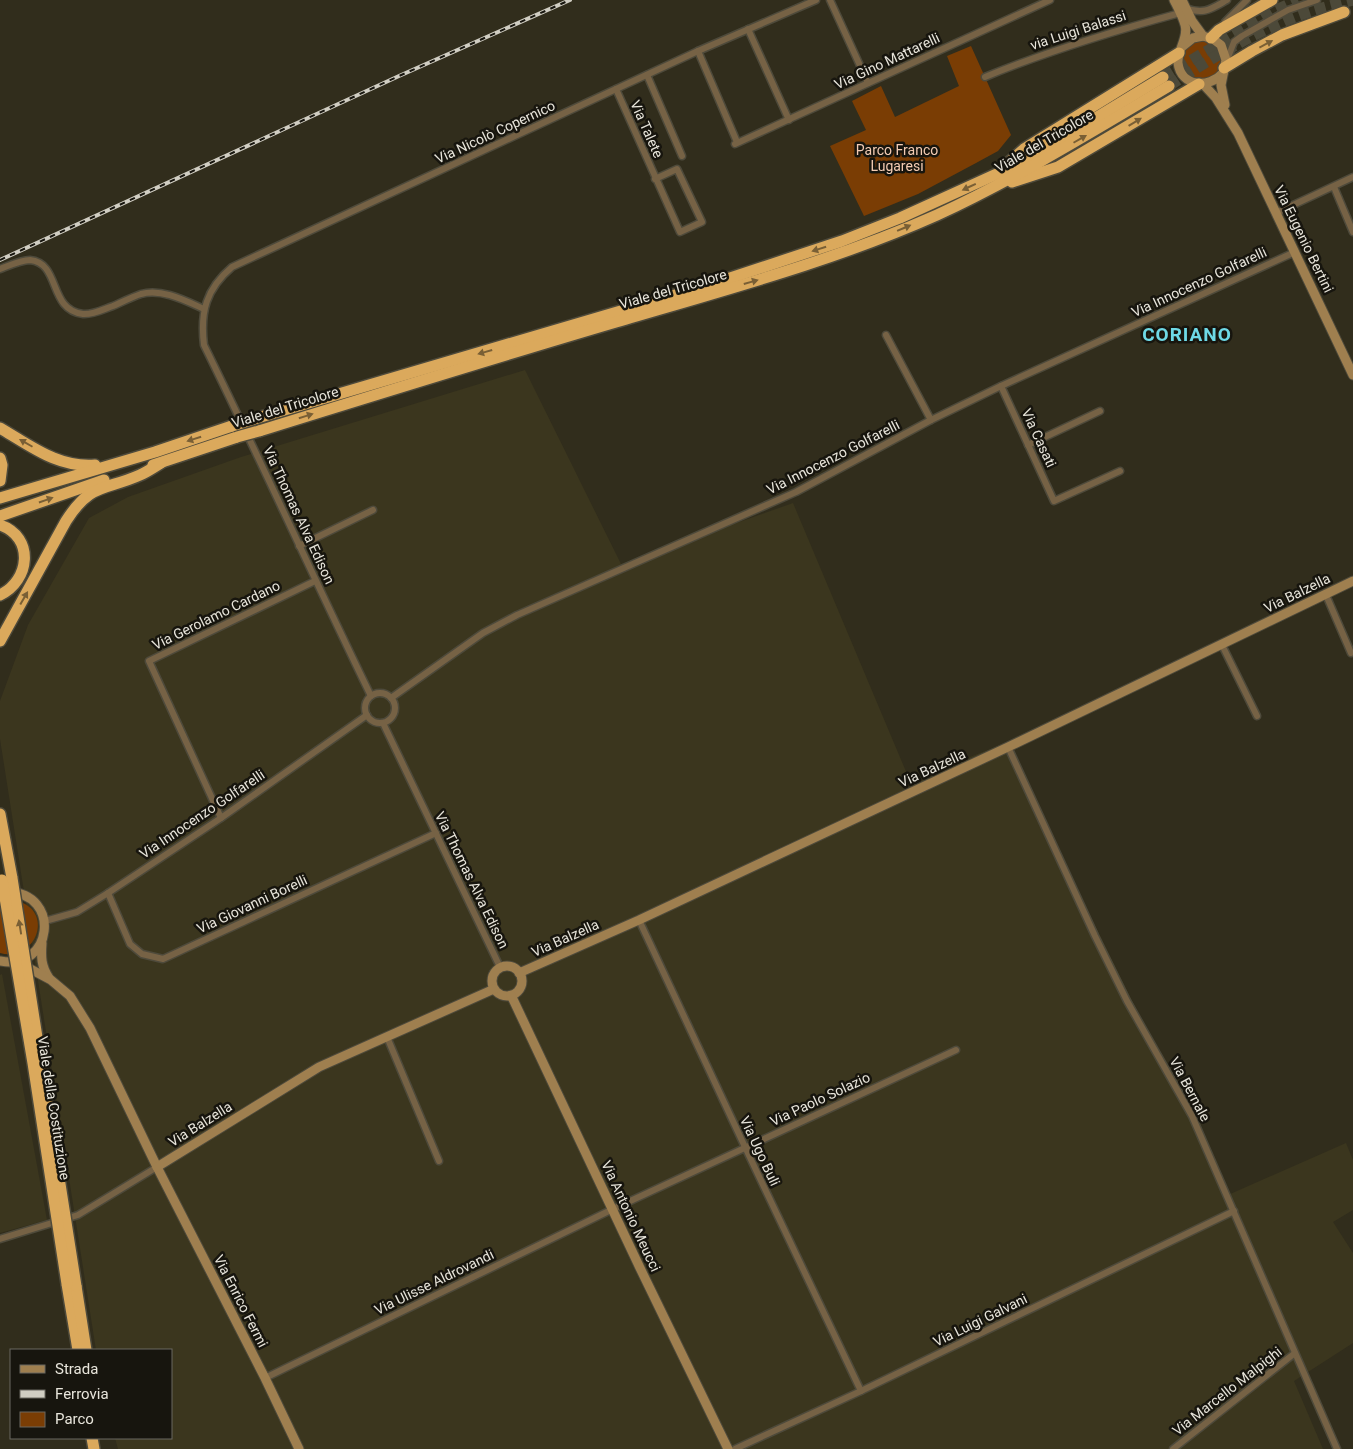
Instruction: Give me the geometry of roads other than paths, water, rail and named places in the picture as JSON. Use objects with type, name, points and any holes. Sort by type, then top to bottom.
[{"type":"highway","points":[[1208,37],[1272,0]]},
{"type":"highway","points":[[1224,68],[1282,35],[1344,12]]},
{"type":"highway","points":[[996,180],[1024,149],[1180,50]]},
{"type":"highway","name":"Viale del Tricolore","points":[[161,463],[552,336],[798,268],[920,222],[1166,81]]},
{"type":"highway","points":[[996,180],[1035,176],[1058,167],[1201,84]]},
{"type":"highway","name":"Viale del Tricolore","points":[[155,452],[232,426],[532,343]]},
{"type":"highway","points":[[0,428],[53,459],[74,465],[95,465],[155,452]]},
{"type":"highway","points":[[0,498],[155,452]]},
{"type":"highway","points":[[0,458],[2,465],[0,481]]},
{"type":"highway","points":[[0,516],[84,486],[161,463]]},
{"type":"highway","points":[[0,640],[66,521],[80,503],[95,490],[140,475],[161,463]]},
{"type":"highway","points":[[0,525],[15,535],[22,546],[25,558],[23,571],[18,582],[9,591],[0,596]]},
{"type":"highway","name":"Viale della Costituzione","points":[[0,814],[4,876],[71,1285],[78,1349]]},
{"type":"highway","name":"Viale della Costituzione","points":[[71,1285],[86,1349]]},
{"type":"street","name":"Via Nicolò Copernico","points":[[204,345],[202,326],[204,309],[212,289],[232,267],[616,89],[816,0]]},
{"type":"street","points":[[830,0],[868,83]]},
{"type":"street","name":"Via Gino Mattarelli","points":[[698,52],[736,143],[1050,0]]},
{"type":"street","name":"Via Eugenio Bertini","points":[[1174,0],[1182,7],[1192,21],[1208,37],[1218,42],[1224,50],[1224,68],[1221,85],[1222,96],[1228,115],[1353,375]]},
{"type":"street","points":[[1182,7],[1203,12],[1209,11],[1227,0]]},
{"type":"street","points":[[1180,50],[1188,40],[1208,37],[1211,32],[1228,19],[1247,0]]},
{"type":"street","points":[[1201,84],[1215,80],[1224,68],[1234,42],[1242,36],[1288,10],[1317,0]]},
{"type":"street","name":"Via Eugenio Bertini","points":[[1182,7],[1186,26],[1178,63],[1182,73],[1190,80],[1201,84],[1216,98],[1228,115]]},
{"type":"street","name":"via Luigi Balassi","points":[[985,77],[1019,63],[1182,7]]},
{"type":"street","points":[[748,29],[789,120]]},
{"type":"street","points":[[647,75],[682,156]]},
{"type":"street","name":"Via Talete","points":[[616,89],[655,179],[680,232],[702,222],[677,169],[655,179]]},
{"type":"street","points":[[1276,213],[1353,178]]},
{"type":"street","points":[[1334,186],[1353,232]]},
{"type":"street","name":"Via Innocenzo Golfarelli","points":[[391,698],[483,633],[517,615],[796,492],[931,420],[1001,386],[1295,252]]},
{"type":"street","points":[[0,269],[28,260],[40,264],[48,270],[60,301],[68,308],[82,314],[94,313],[144,294],[171,295],[204,309]]},
{"type":"street","points":[[886,335],[931,420]]},
{"type":"street","name":"Via Thomas Alva Edison","points":[[204,345],[371,696]]},
{"type":"street","name":"Via Casati","points":[[1001,386],[1054,501],[1120,471]]},
{"type":"street","points":[[1028,445],[1100,411]]},
{"type":"street","points":[[299,546],[373,510]]},
{"type":"street","name":"Via Gerolamo Cardano","points":[[221,818],[149,661],[315,581]]},
{"type":"street","name":"Via Balzella","points":[[519,973],[639,920],[1008,747],[1353,581]]},
{"type":"street","points":[[1326,595],[1351,654]]},
{"type":"street","points":[[1222,645],[1257,716]]},
{"type":"street","points":[[380,693],[391,698],[394,702],[395,710],[391,718],[383,723],[373,722],[366,715],[365,706],[371,696],[380,693]]},
{"type":"street","name":"Via Innocenzo Golfarelli","points":[[45,921],[77,912],[108,893],[221,818],[366,715]]},
{"type":"street","name":"Via Thomas Alva Edison","points":[[383,723],[500,967]]},
{"type":"street","name":"Via Bernale","points":[[1008,747],[1127,1001],[1192,1116],[1338,1449]]},
{"type":"street","name":"Via Giovanni Borelli","points":[[108,893],[130,944],[142,954],[163,959],[436,833]]},
{"type":"street","points":[[0,894],[20,893],[29,897],[42,912],[45,921],[45,932],[42,942],[41,960],[44,970],[51,980]]},
{"type":"street","name":"Via Ugo Buli","points":[[639,920],[744,1147],[861,1392]]},
{"type":"street","points":[[17,962],[27,958],[36,951],[42,942]]},
{"type":"street","points":[[0,960],[17,962],[51,980]]},
{"type":"street","points":[[508,966],[519,973],[521,977],[520,986],[515,992],[502,994],[494,989],[492,984],[493,974],[500,967],[508,966]]},
{"type":"street","name":"Via Enrico Fermi","points":[[51,980],[70,996],[90,1028],[157,1167],[265,1378],[299,1449]]},
{"type":"street","name":"Via Balzella","points":[[0,1239],[78,1215],[319,1067],[494,989]]},
{"type":"street","name":"Via Antonio Meucci","points":[[511,994],[640,1268],[728,1449]]},
{"type":"street","points":[[387,1037],[438,1161]]},
{"type":"street","name":"Via Paolo Solazio","points":[[613,1209],[956,1050]]},
{"type":"street","name":"Via Ulisse Aldrovandi","points":[[265,1378],[613,1209]]},
{"type":"street","name":"Via Luigi Galvani","points":[[735,1449],[861,1392],[1234,1211]]},
{"type":"street","name":"Via Marcello Malpighi","points":[[1174,1449],[1295,1353]]},
{"type":"tunnel","points":[[1163,77],[1276,10],[1298,0]]},
{"type":"tunnel","points":[[1169,86],[1224,51],[1291,18],[1353,0]]},
{"type":"railway","points":[[0,260],[399,76],[570,0]]},
{"type":"district","name":"CORIANO","points":[[1187,334]]},
{"type":"park label","name":"Parco Franco Lugaresi","points":[[897,158]]}]
